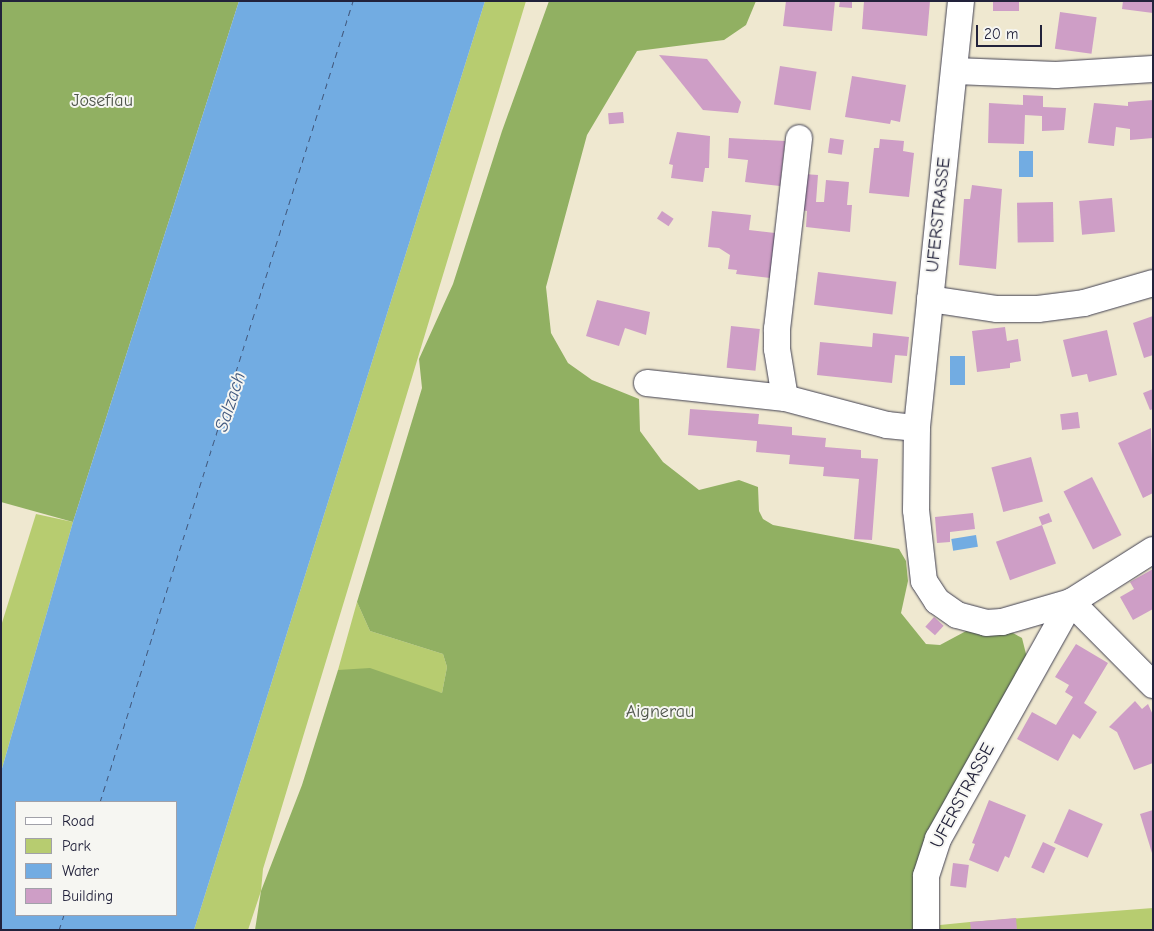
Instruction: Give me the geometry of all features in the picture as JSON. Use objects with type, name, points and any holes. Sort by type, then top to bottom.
[{"type":"street","name":"UFERSTRASSE","points":[[961,1],[917,428],[916,510],[924,581],[937,601],[957,615],[986,623],[1002,622],[1071,602]]},
{"type":"street","points":[[955,71],[1056,75],[1153,69]]},
{"type":"street","points":[[785,398],[777,349],[777,329],[799,138]]},
{"type":"street","points":[[930,299],[997,309],[1038,309],[1084,303],[1153,283]]},
{"type":"street","points":[[647,383],[785,398],[887,425],[917,428]]},
{"type":"street","points":[[1153,550],[1071,602],[1153,685]]},
{"type":"street","name":"UFERSTRASSE","points":[[926,930],[926,876],[938,839],[1071,602]]},
{"type":"street","name":"UFERSTRASSE","points":[[1002,622],[1028,636],[1033,672]]},
{"type":"green space","name":"Josefiau","points":[[1,1],[239,1],[73,522],[1,502]]},
{"type":"green space","points":[[485,1],[526,1],[263,869],[261,891],[248,930],[194,930]]},
{"type":"green space","name":"Aignerau","points":[[549,1],[756,1],[746,25],[724,40],[637,51],[587,135],[546,287],[551,333],[568,363],[592,380],[639,399],[640,431],[663,462],[699,490],[739,480],[758,487],[759,511],[763,519],[773,525],[899,549],[906,561],[908,581],[901,613],[926,644],[940,645],[968,630],[1000,626],[1022,638],[1027,658],[970,764],[922,930],[255,930],[261,891],[302,785],[338,670],[370,668],[442,693],[447,667],[443,654],[370,631],[357,602],[422,388],[419,359],[453,284],[502,131]]},
{"type":"green space","points":[[36,514],[73,522],[1,772],[1,626]]},
{"type":"green space","points":[[357,602],[370,631],[443,654],[447,667],[442,693],[338,670]]},
{"type":"green space","points":[[1153,908],[1153,930],[940,930],[940,925]]},
{"type":"water","name":"Salzach","points":[[239,1],[485,1],[194,930],[1,930],[1,772],[73,522]]},
{"type":"water","points":[[1019,151],[1033,151],[1033,177],[1019,177]]},
{"type":"water","points":[[950,356],[965,356],[965,385],[950,385]]},
{"type":"water","points":[[976,535],[978,547],[953,551],[951,539]]},
{"type":"building","points":[[786,1],[835,1],[832,31],[783,26]]},
{"type":"building","points":[[840,1],[852,1],[852,8],[839,7]]},
{"type":"building","points":[[864,1],[930,1],[927,36],[862,29]]},
{"type":"building","points":[[993,1],[1019,1],[1019,11],[993,11]]},
{"type":"building","points":[[1123,1],[1153,1],[1153,13],[1122,9]]},
{"type":"building","points":[[1060,12],[1097,17],[1091,54],[1055,49]]},
{"type":"building","points":[[659,55],[707,59],[741,102],[738,113],[703,110]]},
{"type":"building","points":[[780,66],[817,72],[810,110],[774,105]]},
{"type":"building","points":[[852,76],[906,85],[900,122],[891,120],[890,124],[845,117]]},
{"type":"building","points":[[1023,95],[1043,96],[1043,107],[1066,108],[1064,130],[1042,131],[1042,116],[1025,115],[1024,144],[988,143],[989,103],[1023,105]]},
{"type":"building","points":[[1153,100],[1153,138],[1130,140],[1130,129],[1116,127],[1114,146],[1088,143],[1094,103],[1128,106],[1128,102]]},
{"type":"building","points":[[623,112],[624,123],[609,124],[608,113]]},
{"type":"building","points":[[677,132],[710,136],[709,168],[705,168],[703,182],[671,178],[673,165],[669,164]]},
{"type":"building","points":[[729,138],[785,141],[780,186],[745,182],[748,160],[728,158]]},
{"type":"building","points":[[830,138],[844,140],[842,155],[828,153]]},
{"type":"building","points":[[880,139],[904,141],[903,151],[914,153],[909,197],[869,193],[874,148],[879,148]]},
{"type":"building","points":[[804,174],[818,175],[816,202],[824,202],[826,180],[849,182],[847,205],[852,205],[850,232],[806,227],[807,211],[801,210]]},
{"type":"building","points":[[972,185],[1002,189],[996,269],[959,265],[964,199],[970,199]]},
{"type":"building","points":[[1112,198],[1115,232],[1082,235],[1079,201]]},
{"type":"building","points":[[1053,202],[1054,242],[1018,243],[1017,203]]},
{"type":"building","points":[[662,211],[674,219],[669,226],[657,218]]},
{"type":"building","points":[[712,211],[751,215],[749,230],[775,233],[770,278],[736,274],[737,270],[728,269],[730,255],[719,248],[708,247]]},
{"type":"building","points":[[818,272],[896,282],[892,314],[814,305]]},
{"type":"building","points":[[597,300],[650,312],[646,335],[625,328],[619,346],[586,336]]},
{"type":"building","points":[[1153,316],[1153,355],[1144,358],[1133,323]]},
{"type":"building","points":[[731,326],[760,329],[755,371],[727,368]]},
{"type":"building","points":[[1005,327],[1007,341],[1018,339],[1021,361],[1010,363],[1010,368],[977,372],[972,331]]},
{"type":"building","points":[[1107,330],[1117,375],[1089,382],[1087,374],[1072,377],[1063,340]]},
{"type":"building","points":[[873,333],[909,337],[907,356],[895,355],[892,383],[817,375],[820,342],[872,347]]},
{"type":"building","points":[[1153,389],[1153,409],[1150,410],[1143,393]]},
{"type":"building","points":[[690,409],[759,414],[758,424],[792,427],[792,435],[826,438],[825,447],[861,450],[861,458],[878,459],[872,540],[854,539],[859,479],[823,476],[824,467],[789,464],[790,455],[756,452],[757,441],[688,435]]},
{"type":"building","points":[[1078,412],[1080,428],[1062,430],[1060,414]]},
{"type":"building","points":[[1151,428],[1153,493],[1143,498],[1118,443]]},
{"type":"building","points":[[1031,457],[1043,501],[1003,512],[991,468]]},
{"type":"building","points":[[1092,477],[1122,535],[1093,549],[1063,492]]},
{"type":"building","points":[[973,513],[975,529],[950,532],[950,542],[937,543],[935,517]]},
{"type":"building","points":[[1049,513],[1052,521],[1042,525],[1039,517]]},
{"type":"building","points":[[1042,525],[1056,564],[1010,580],[996,542]]},
{"type":"building","points":[[1153,569],[1153,609],[1133,620],[1120,597],[1134,589],[1130,582]]},
{"type":"building","points":[[934,617],[944,626],[935,635],[925,627]]},
{"type":"building","points":[[1076,644],[1108,663],[1084,703],[1097,712],[1080,739],[1073,734],[1058,761],[1017,739],[1032,712],[1056,725],[1073,697],[1065,692],[1069,685],[1055,677]]},
{"type":"building","points":[[1135,701],[1142,709],[1148,704],[1153,715],[1153,763],[1134,770],[1117,732],[1109,727]]},
{"type":"building","points":[[989,800],[1026,815],[1009,858],[1005,856],[998,872],[969,860],[975,844],[972,843]]},
{"type":"building","points":[[1069,809],[1103,824],[1088,858],[1054,843]]},
{"type":"building","points":[[1153,810],[1153,853],[1152,853],[1140,814]]},
{"type":"building","points":[[1043,842],[1056,848],[1044,873],[1031,867]]},
{"type":"building","points":[[953,863],[969,865],[966,888],[950,886]]},
{"type":"building","points":[[1016,918],[1017,930],[971,930],[970,922]]},
{"type":"ferry route","points":[[100,801],[353,1]]},
{"type":"ferry route","points":[[59,930],[64,916]]}]
